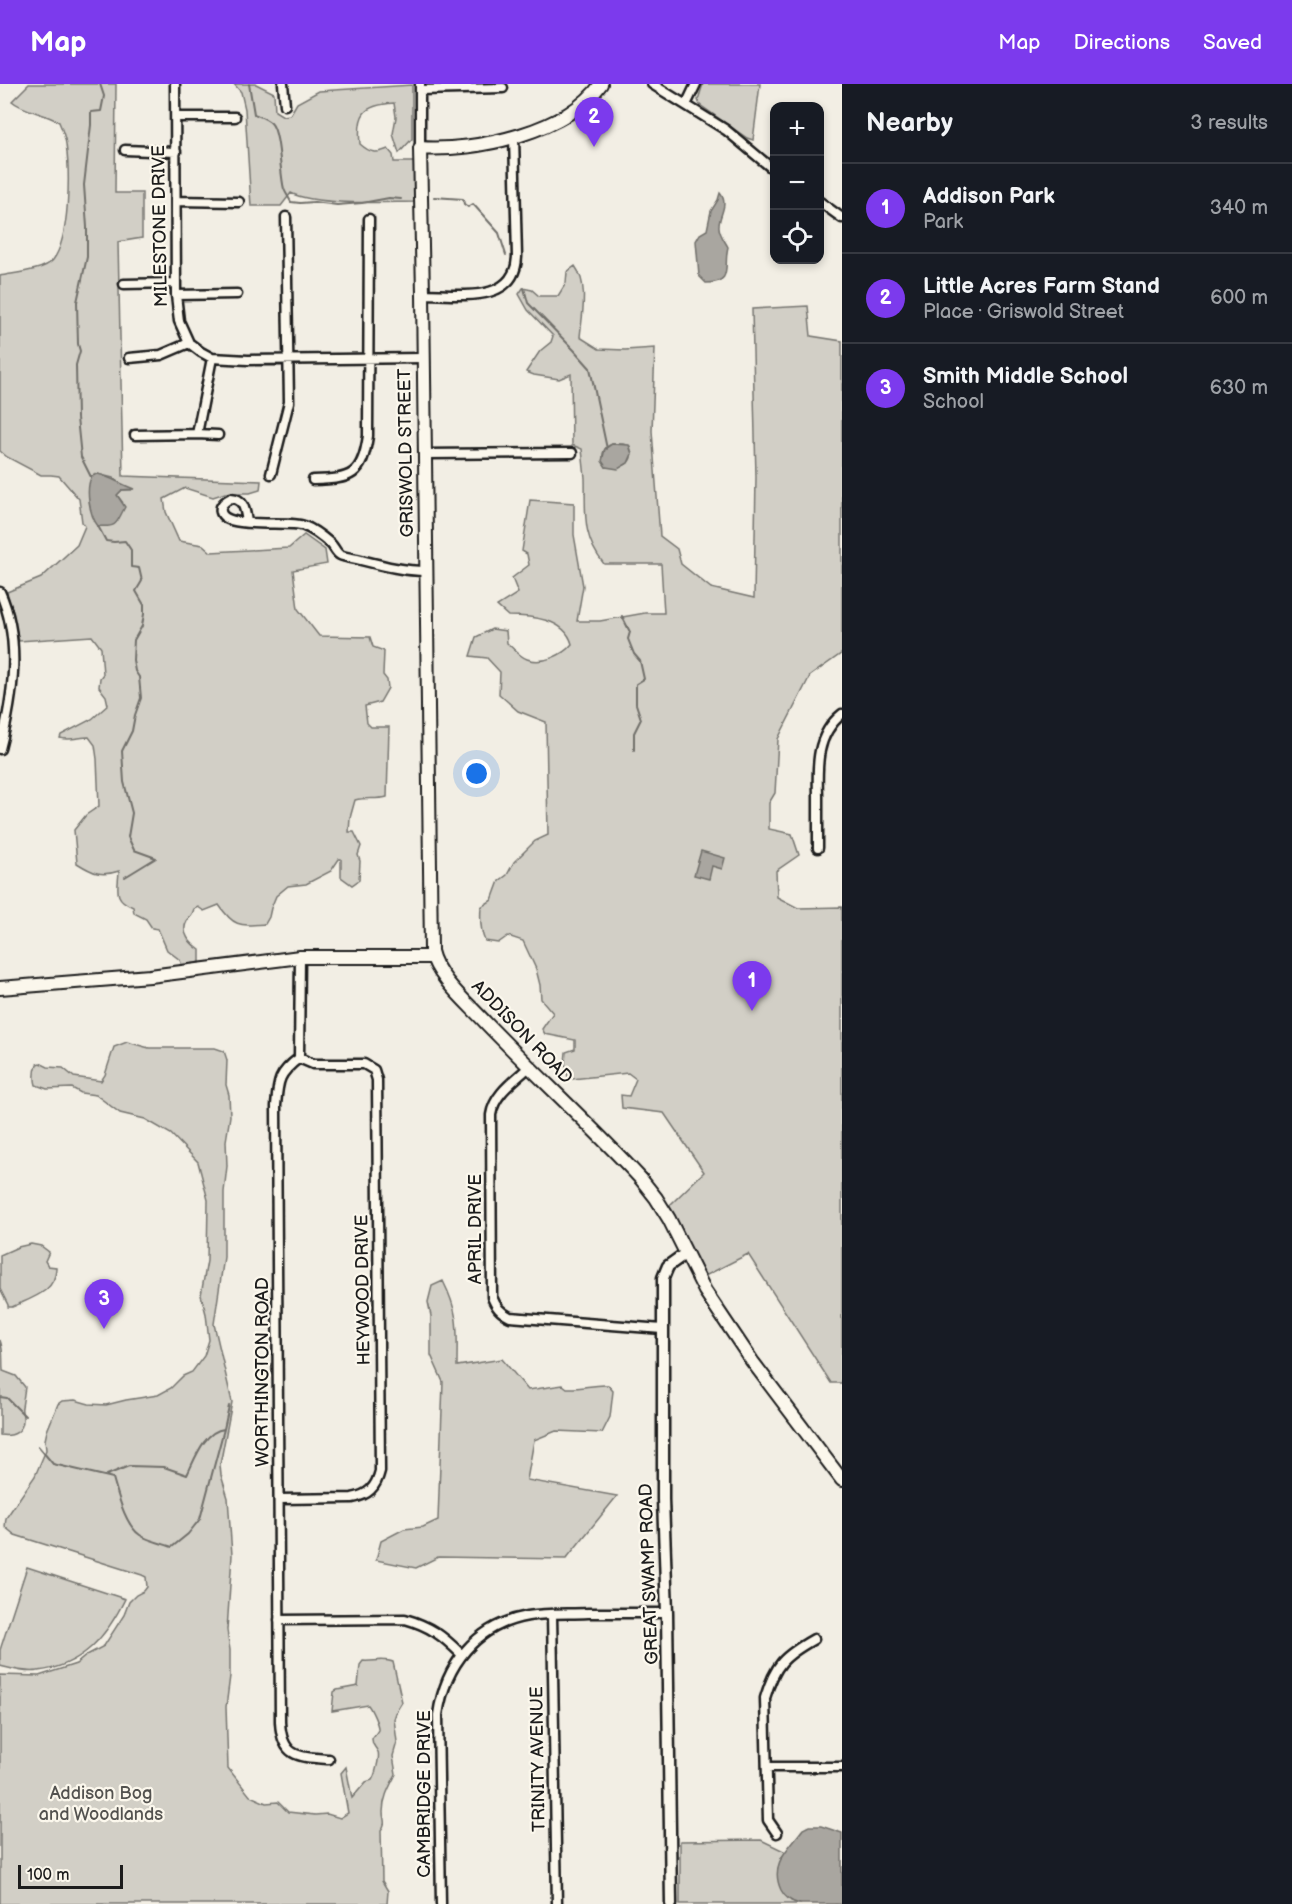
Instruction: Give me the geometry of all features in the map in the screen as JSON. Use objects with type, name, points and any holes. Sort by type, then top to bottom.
[{"type":"main road","points":[[420,148],[470,147],[514,136],[565,116],[589,98],[602,84]]},
{"type":"main road","name":"GRISWOLD STREET","points":[[420,148],[430,945],[432,957]]},
{"type":"main road","points":[[0,988],[150,976],[300,957],[432,957]]},
{"type":"main road","name":"ADDISON ROAD","points":[[432,957],[446,979],[529,1067],[641,1179],[656,1198],[705,1291],[752,1361],[841,1478]]},
{"type":"street","name":"MILESTONE DRIVE","points":[[175,84],[176,295],[179,321],[189,343]]},
{"type":"street","points":[[283,84],[285,105]]},
{"type":"street","points":[[652,84],[732,135],[770,167]]},
{"type":"street","points":[[686,105],[696,84]]},
{"type":"street","points":[[420,148],[420,87],[503,88]]},
{"type":"street","points":[[176,117],[235,117]]},
{"type":"street","points":[[423,294],[490,292],[507,283],[513,274],[517,257],[514,136]]},
{"type":"street","points":[[125,150],[176,152]]},
{"type":"street","points":[[176,201],[239,201]]},
{"type":"street","points":[[824,205],[842,218]]},
{"type":"street","points":[[271,474],[289,402],[286,217]]},
{"type":"street","points":[[313,480],[339,479],[349,475],[358,468],[365,457],[368,436],[369,219]]},
{"type":"street","points":[[124,284],[176,284]]},
{"type":"street","points":[[176,295],[237,294]]},
{"type":"street","points":[[129,358],[161,356],[189,343],[212,358],[289,360],[423,358]]},
{"type":"street","points":[[197,434],[212,358]]},
{"type":"street","points":[[135,435],[218,435]]},
{"type":"street","points":[[425,454],[572,453]]},
{"type":"street","points":[[247,522],[303,525],[331,544],[339,555],[400,570],[426,571]]},
{"type":"street","points":[[0,592],[6,605],[14,651],[10,704],[0,749]]},
{"type":"street","points":[[818,848],[819,754],[826,733],[834,720],[842,714]]},
{"type":"street","points":[[299,1058],[300,957]]},
{"type":"street","name":"WORTHINGTON ROAD","points":[[299,1058],[285,1068],[278,1083],[276,1106],[281,1736],[288,1749],[302,1757],[329,1759]]},
{"type":"street","name":"HEYWOOD DRIVE","points":[[279,1499],[363,1496],[377,1482],[380,1472],[377,1080],[374,1070],[364,1064],[313,1064],[299,1058]]},
{"type":"street","name":"APRIL DRIVE","points":[[529,1067],[498,1096],[492,1106],[492,1297],[495,1305],[501,1313],[510,1317],[662,1329]]},
{"type":"street","name":"GREAT SWAMP ROAD","points":[[671,1904],[662,1329],[664,1273],[670,1263],[686,1253]]},
{"type":"street","name":"CAMBRIDGE DRIVE","points":[[441,1904],[438,1715],[440,1697],[461,1654],[489,1630],[526,1616],[667,1613]]},
{"type":"street","name":"TRINITY AVENUE","points":[[552,1614],[557,1904]]},
{"type":"street","points":[[279,1620],[405,1619],[435,1630],[461,1654]]},
{"type":"street","points":[[777,1833],[768,1820],[765,1698],[777,1669],[789,1653],[814,1639]]},
{"type":"street","points":[[768,1767],[842,1767]]},
{"type":"green space","points":[[29,84],[116,84],[115,193],[142,193],[142,238],[118,242],[123,476],[261,481],[260,490],[250,493],[225,493],[213,497],[185,488],[164,499],[166,512],[179,541],[203,545],[211,552],[289,548],[304,535],[325,550],[327,564],[293,570],[298,609],[319,636],[370,637],[373,647],[384,651],[383,675],[387,680],[388,688],[380,702],[365,706],[367,723],[371,727],[389,727],[387,797],[355,800],[349,832],[354,832],[361,846],[358,855],[359,880],[352,885],[341,877],[341,859],[339,859],[331,871],[306,884],[288,886],[276,896],[265,924],[238,924],[229,918],[219,905],[204,911],[198,907],[194,909],[185,925],[185,930],[190,941],[200,950],[200,964],[182,966],[180,960],[167,950],[158,929],[152,928],[146,919],[134,913],[133,907],[122,901],[118,893],[119,871],[107,874],[97,873],[77,863],[74,830],[86,815],[99,806],[97,759],[95,745],[89,737],[60,738],[61,735],[92,719],[108,705],[106,696],[99,687],[103,674],[101,648],[92,636],[19,641],[7,592],[41,578],[77,545],[85,526],[82,522],[79,499],[59,476],[41,475],[0,451],[0,276],[43,267],[53,260],[63,237],[68,187],[66,144],[59,122],[12,101]],"holes":[[[97,474],[113,478],[132,490],[122,490],[117,495],[123,503],[92,476]]]},
{"type":"green space","points":[[234,84],[256,84],[274,93],[275,111],[283,116],[290,115],[297,103],[319,91],[412,85],[412,139],[399,153],[393,134],[396,117],[394,103],[375,106],[364,113],[359,134],[360,144],[367,149],[380,152],[388,149],[393,155],[394,162],[414,162],[416,202],[334,202],[291,193],[281,206],[251,206],[245,109],[241,92]]},
{"type":"green space","points":[[703,84],[760,84],[753,140],[700,105],[698,100]]},
{"type":"green space","points":[[575,266],[582,282],[580,337],[599,349],[655,348],[652,431],[660,536],[677,549],[681,564],[711,588],[754,598],[756,477],[752,309],[808,306],[811,336],[842,341],[842,653],[810,676],[778,739],[775,793],[769,803],[769,829],[792,834],[799,855],[776,871],[777,897],[798,908],[842,907],[842,1383],[831,1383],[748,1254],[705,1276],[669,1206],[704,1172],[664,1113],[622,1108],[621,1095],[629,1096],[636,1079],[628,1073],[572,1079],[568,1077],[565,1063],[566,1052],[575,1049],[575,1040],[545,1034],[542,1029],[553,1013],[541,999],[536,969],[523,941],[508,936],[498,943],[485,941],[482,933],[481,907],[492,900],[499,881],[507,875],[514,862],[535,841],[548,835],[546,722],[518,711],[499,694],[500,672],[487,658],[470,656],[476,637],[492,629],[506,631],[507,643],[522,656],[533,661],[552,658],[572,644],[568,635],[554,624],[536,618],[508,616],[497,606],[518,593],[512,578],[529,565],[527,554],[522,551],[530,500],[574,503],[574,535],[583,586],[577,621],[600,621],[645,613],[664,613],[661,564],[604,564],[591,543],[586,523],[582,449],[572,445],[571,374],[559,379],[526,372],[540,351],[551,342],[553,336],[528,310],[519,294],[523,288],[532,290],[539,296],[558,296],[566,283],[567,272]],"holes":[[[612,444],[630,446],[629,462],[622,466],[606,467],[603,460],[606,448]]]},
{"type":"green space","name":"Addison Bog and Woodlands","points":[[127,1042],[149,1048],[215,1048],[224,1051],[227,1060],[226,1085],[230,1116],[226,1141],[224,1257],[214,1324],[232,1402],[220,1465],[228,1498],[232,1555],[227,1630],[230,1650],[230,1676],[226,1707],[228,1768],[250,1796],[266,1803],[278,1802],[288,1812],[327,1814],[340,1818],[348,1813],[341,1773],[346,1767],[352,1798],[366,1782],[372,1780],[377,1766],[378,1752],[372,1739],[378,1728],[368,1705],[332,1711],[334,1692],[358,1686],[360,1665],[363,1661],[393,1662],[402,1702],[394,1719],[397,1742],[393,1756],[396,1774],[384,1801],[384,1823],[381,1830],[382,1881],[388,1891],[387,1904],[0,1904],[0,1675],[39,1676],[76,1664],[104,1646],[124,1615],[129,1602],[147,1587],[146,1577],[142,1575],[15,1535],[5,1527],[6,1518],[35,1476],[46,1450],[47,1431],[58,1404],[62,1401],[75,1400],[106,1405],[158,1395],[192,1372],[204,1356],[209,1340],[201,1295],[207,1261],[208,1200],[198,1162],[171,1134],[145,1119],[120,1113],[96,1095],[81,1093],[72,1088],[47,1089],[36,1085],[36,1069],[37,1064],[40,1063],[48,1067],[63,1068],[74,1077],[101,1081],[114,1047]]},
{"type":"green space","points":[[31,1244],[41,1246],[49,1252],[45,1261],[48,1266],[56,1267],[55,1276],[52,1283],[42,1293],[8,1307],[0,1289],[0,1255]]},
{"type":"green space","points":[[443,1281],[455,1313],[457,1366],[502,1359],[528,1390],[563,1385],[572,1388],[608,1385],[613,1391],[610,1417],[602,1433],[556,1431],[534,1440],[527,1480],[617,1496],[566,1559],[438,1557],[416,1568],[376,1560],[381,1541],[404,1529],[423,1527],[438,1520],[443,1382],[431,1355],[431,1316],[428,1302],[432,1286]]},
{"type":"green space","points":[[0,1340],[3,1371],[16,1376],[25,1387],[22,1426],[20,1430],[9,1435],[0,1435]]},
{"type":"green space","points":[[27,1567],[125,1599],[110,1625],[91,1647],[68,1663],[54,1668],[33,1671],[0,1666],[0,1650]]},
{"type":"green space","points":[[761,1840],[786,1852],[781,1858],[791,1901],[801,1904],[680,1904],[680,1841]]},
{"type":"shaded area","points":[[720,193],[724,205],[719,228],[728,247],[726,272],[721,280],[706,283],[699,276],[696,241],[700,234],[707,230],[711,211]]},
{"type":"shaded area","points":[[612,444],[629,445],[632,454],[628,463],[618,469],[606,467],[602,461],[605,449]]},
{"type":"shaded area","points":[[98,474],[134,489],[122,490],[117,495],[125,507],[118,521],[113,525],[98,526],[90,509],[88,494],[90,481],[92,476]]},
{"type":"shaded area","points":[[701,851],[725,858],[722,869],[712,866],[709,879],[694,875]]},
{"type":"shaded area","points":[[809,1826],[821,1826],[842,1833],[842,1904],[800,1904],[789,1899],[781,1890],[777,1872],[782,1857],[803,1829]]},
{"type":"waterway","points":[[91,477],[81,457],[77,418],[76,365],[80,351],[77,302],[87,257],[84,185],[91,112],[101,111],[104,96],[100,84]]},
{"type":"waterway","points":[[249,84],[254,114],[271,123],[274,128],[284,189],[291,202],[337,205],[389,198],[401,199]]},
{"type":"waterway","points":[[434,197],[463,199],[464,204],[468,207],[473,204],[499,233],[506,255]]},
{"type":"waterway","points":[[524,288],[528,303],[590,368],[607,449]]},
{"type":"waterway","points":[[98,526],[106,541],[125,541],[131,550],[131,567],[139,568],[142,581],[136,591],[144,605],[142,626],[134,640],[133,660],[139,677],[141,698],[132,731],[122,751],[124,782],[132,813],[128,837],[134,850],[156,858],[125,877]]},
{"type":"waterway","points":[[622,616],[630,632],[628,639],[634,654],[640,661],[644,679],[636,684],[636,704],[641,719],[634,733],[634,750]]},
{"type":"waterway","points":[[0,1397],[7,1398],[25,1416]]},
{"type":"waterway","points":[[107,1475],[129,1466],[164,1467],[187,1475],[206,1440],[217,1431],[224,1429],[229,1406]]},
{"type":"waterway","points":[[38,1446],[53,1464],[113,1478],[123,1509],[135,1530],[147,1539],[172,1547],[188,1534],[200,1519],[224,1429]]},
{"type":"place","name":"Little Acres Farm Stand","points":[[594,147]]},
{"type":"place","name":"Addison Park","points":[[752,1011]]},
{"type":"place","name":"Smith Middle School","points":[[104,1329]]}]
